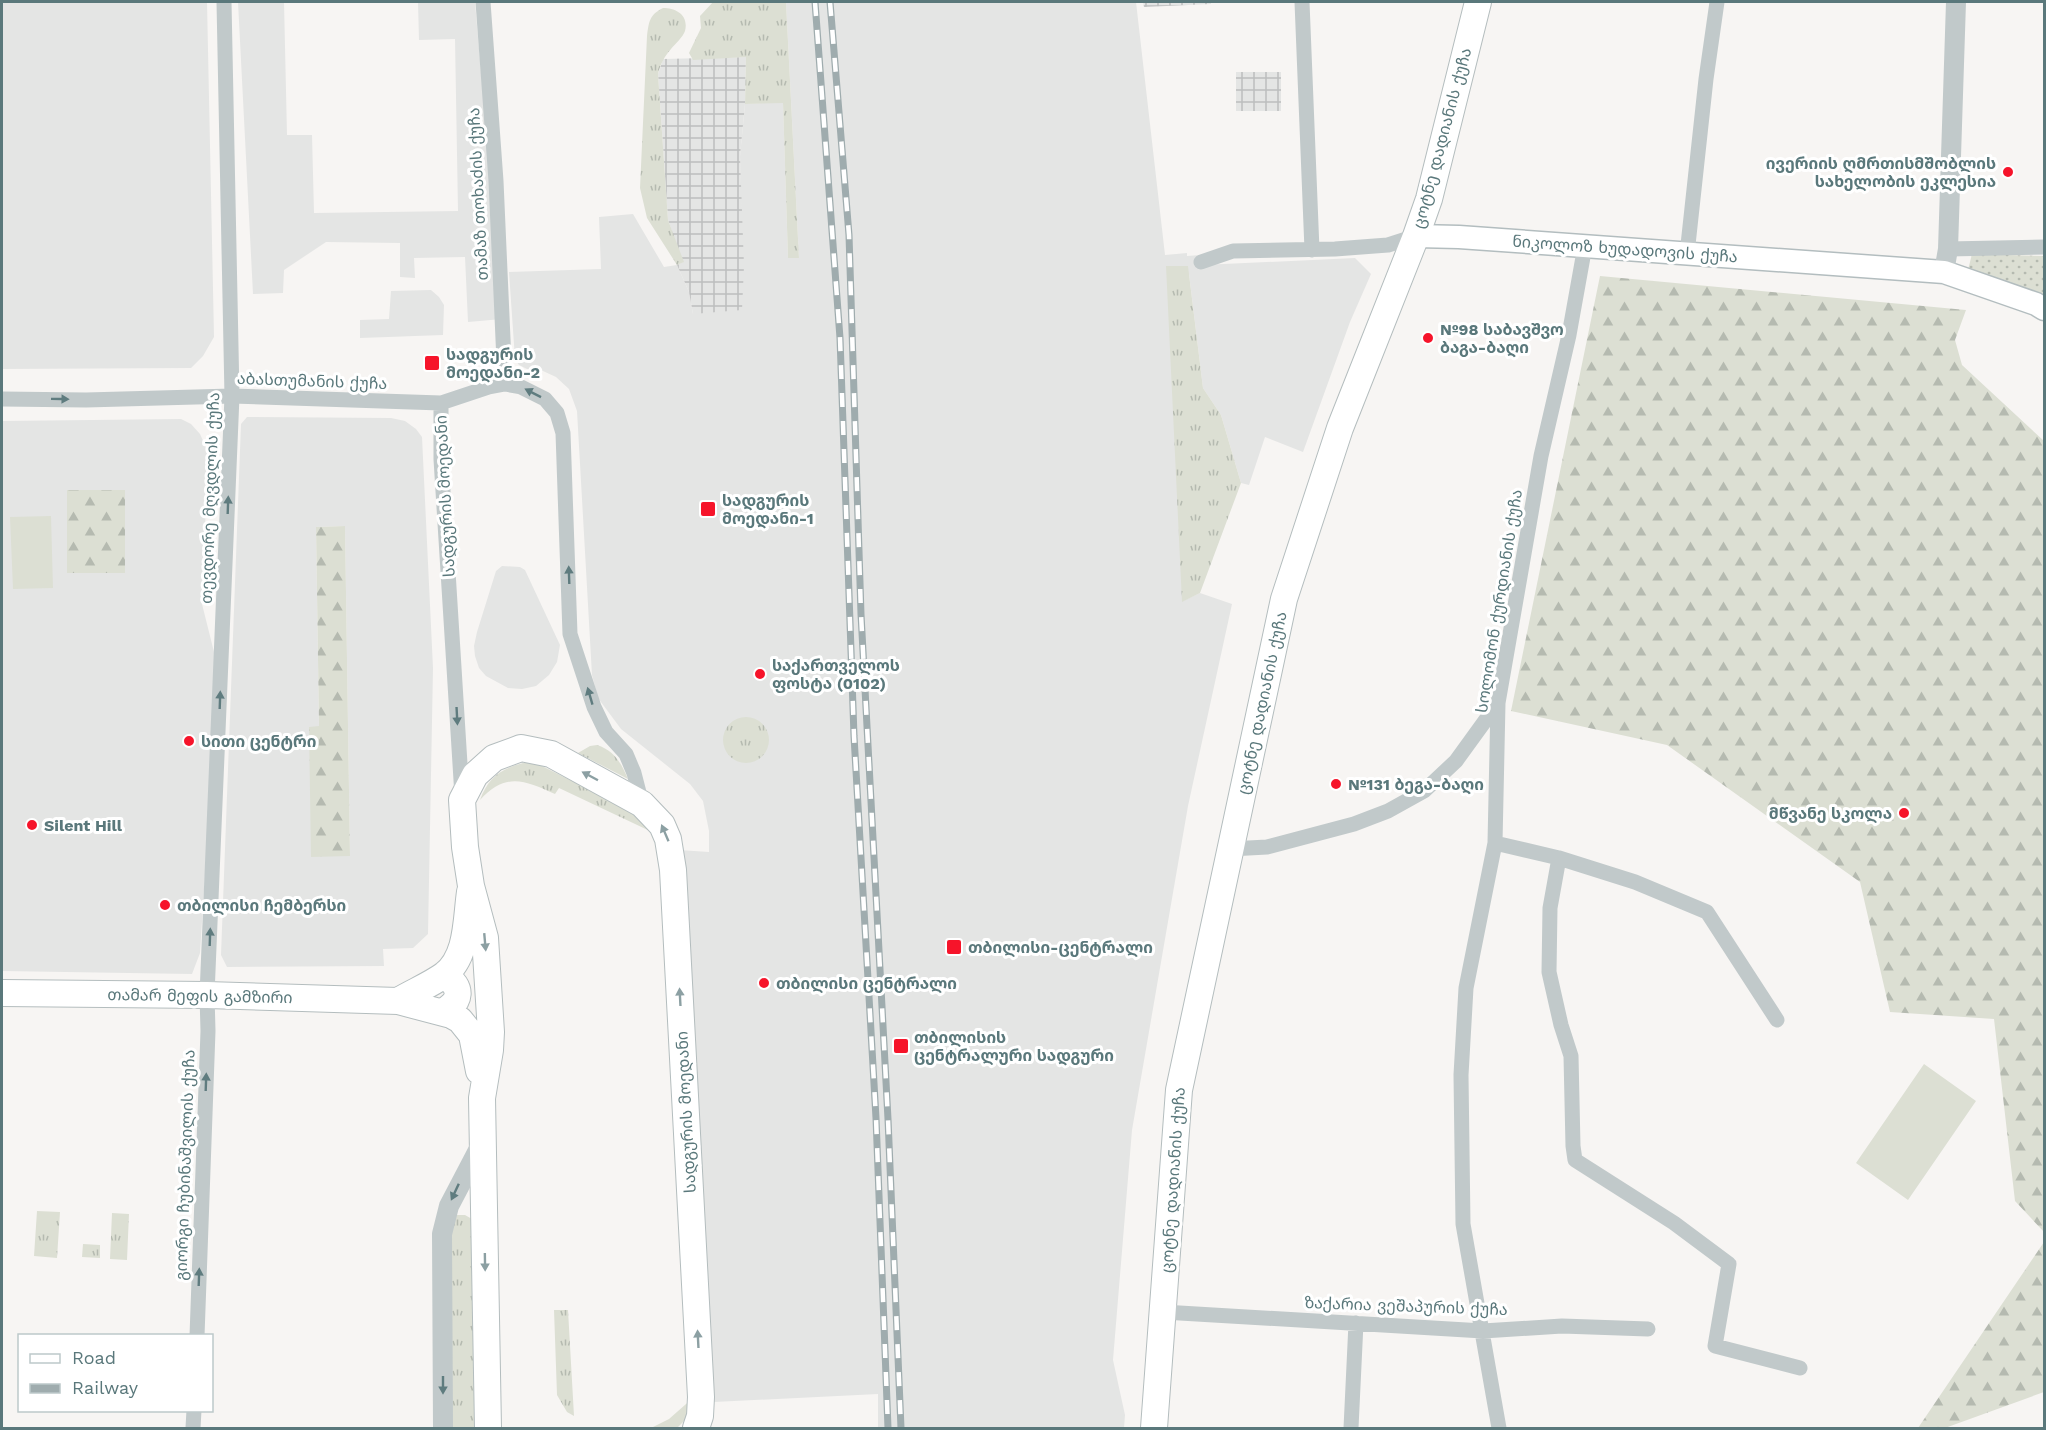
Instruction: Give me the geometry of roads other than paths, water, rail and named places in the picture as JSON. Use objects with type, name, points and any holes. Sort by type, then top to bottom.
[{"type":"main road","name":"ცოტნე დადიანის ქუჩა","points":[[1154,1428],[1179,1090],[1284,599],[1340,428],[1429,199],[1478,2]]},
{"type":"main road","name":"ნიკოლოზ ხუდადოვის ქუჩა","points":[[1416,236],[1459,237],[1944,272],[2044,309]]},
{"type":"main road","name":"სადგურის მოედანი","points":[[488,1428],[482,1098],[490,1050],[490,1020],[485,938],[471,886],[465,847],[462,800],[483,766],[505,752],[521,748],[551,754],[642,804],[662,825],[668,839],[673,870],[701,1397],[700,1416],[696,1428]]},
{"type":"main road","points":[[398,1001],[444,975],[456,962],[461,951],[471,886]]},
{"type":"main road","points":[[442,1012],[453,1005],[458,993],[452,980],[444,975]]},
{"type":"main road","name":"თამარ მეფის გამზირი","points":[[2,993],[207,995],[398,1001],[442,1012],[460,1020],[472,1035],[476,1047],[482,1098]]},
{"type":"street","name":"თევდორე მღვდლის ქუჩა","points":[[207,995],[232,396],[224,2]]},
{"type":"street","name":"თამაზ თოხაძის ქუჩა","points":[[483,2],[496,182],[505,384]]},
{"type":"street","points":[[1302,2],[1312,250]]},
{"type":"street","points":[[1687,254],[1706,79],[1717,2]]},
{"type":"street","points":[[1944,272],[1947,249],[1956,2]]},
{"type":"street","name":"ნიკოლოზ ხუდადოვის ქუჩა","points":[[1201,262],[1233,251],[1312,250],[1388,245],[1416,236]]},
{"type":"street","name":"სოლომონ ქურდიანის ქუჩა","points":[[1499,1428],[1463,1224],[1461,1075],[1466,988],[1496,843],[1498,703],[1541,456],[1569,335],[1585,246]]},
{"type":"street","points":[[1947,249],[2044,247]]},
{"type":"street","name":"სადგურის მოედანი","points":[[462,800],[441,459],[441,403],[505,384],[521,387],[545,399],[561,422],[565,463],[570,634],[594,707],[606,732],[626,754],[634,773],[642,804]]},
{"type":"street","name":"აბასთუმანის ქუჩა","points":[[2,399],[86,400],[232,396],[441,403]]},
{"type":"street","points":[[1230,849],[1267,847],[1353,824],[1388,811],[1424,791],[1456,761],[1498,703]]},
{"type":"street","points":[[1496,843],[1559,858],[1635,882],[1707,912],[1777,1020]]},
{"type":"street","points":[[1559,858],[1550,908],[1549,972],[1561,1025],[1571,1056],[1575,1160],[1674,1223],[1729,1263],[1714,1346],[1800,1368]]},
{"type":"street","name":"გიორგი ჩუბინაშვილის ქუჩა","points":[[197,1334],[208,1031],[207,995]]},
{"type":"street","points":[[443,1428],[442,1234],[449,1206],[483,1141]]},
{"type":"street","name":"ზაქარია ვეშაპურის ქუჩა","points":[[1163,1312],[1483,1331],[1562,1326],[1648,1329]]},
{"type":"street","points":[[1351,1428],[1356,1323]]},
{"type":"street","points":[[193,1428],[194,1412]]},
{"type":"railway","points":[[815,2],[840,338],[854,736],[876,1118],[888,1428]]},
{"type":"railway","points":[[830,2],[849,235],[861,614],[888,1119],[901,1428]]},
{"type":"place","name":"ივერიის ღმრთისმშობლის სახელობის ეკლესია","points":[[2008,172]]},
{"type":"place","name":"№98 საბავშვო ბაგა-ბაღი","points":[[1428,338]]},
{"type":"place","name":"სადგურის მოედანი-2","points":[[432,363]]},
{"type":"place","name":"სადგურის მოედანი-1","points":[[708,509]]},
{"type":"place","name":"საქართველოს ფოსტა (0102)","points":[[760,674]]},
{"type":"place","name":"სითი ცენტრი","points":[[189,741]]},
{"type":"place","name":"№131 ბეგა-ბაღი","points":[[1336,784]]},
{"type":"place","name":"მწვანე სკოლა","points":[[1904,813]]},
{"type":"place","name":"Silent Hill","points":[[32,825]]},
{"type":"place","name":"თბილისი ჩემბერსი","points":[[165,905]]},
{"type":"place","name":"თბილისი-ცენტრალი","points":[[954,947]]},
{"type":"place","name":"თბილისი ცენტრალი","points":[[764,983]]},
{"type":"place","name":"თბილისის ცენტრალური სადგური","points":[[901,1046]]}]
